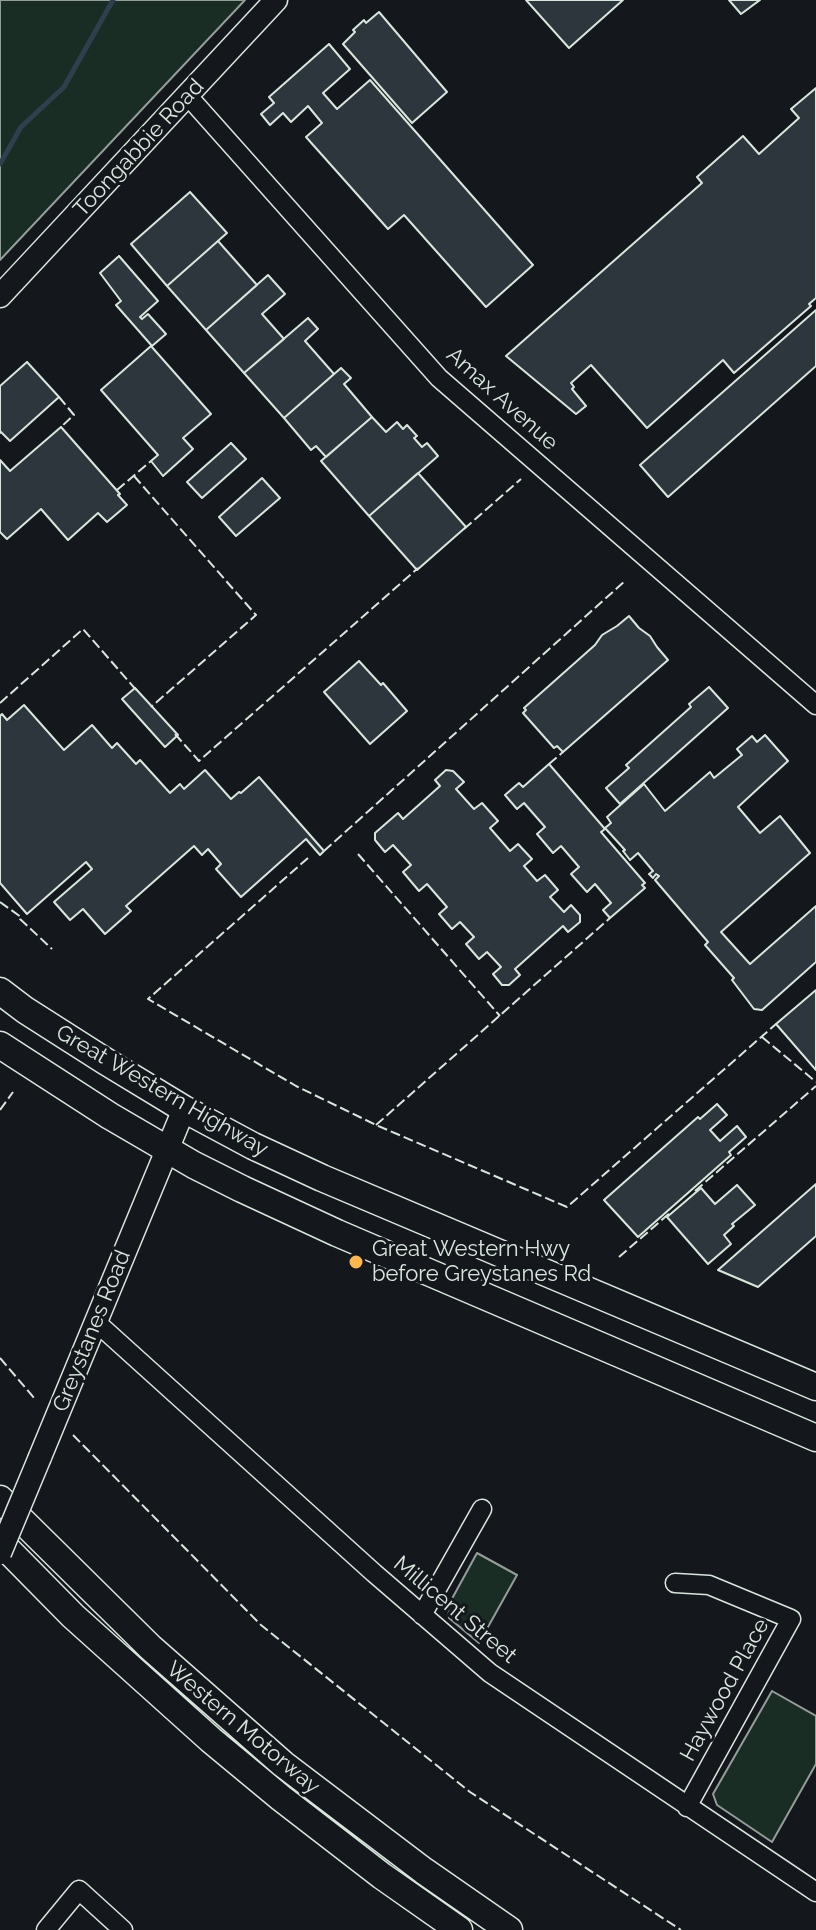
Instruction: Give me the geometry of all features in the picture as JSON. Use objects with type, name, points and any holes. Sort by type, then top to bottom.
[{"type":"highway","name":"Great Western Highway","points":[[0,991],[25,1010],[184,1109],[253,1146],[816,1387]]},
{"type":"highway","name":"Great Western Highway","points":[[4,1056],[167,1150],[242,1189],[337,1233],[816,1438]]},
{"type":"highway","name":"Western Motorway","points":[[0,1499],[151,1648],[261,1746],[424,1871],[509,1930]]},
{"type":"highway","name":"Western Motorway","points":[[0,1542],[73,1616],[223,1750],[382,1876],[459,1930]]},
{"type":"main road","name":"Toongabbie Road","points":[[0,296],[276,0]]},
{"type":"main road","name":"Greystanes Road","points":[[0,1553],[184,1109]]},
{"type":"street","name":"Amax Avenue","points":[[188,96],[439,378],[816,705]]},
{"type":"street","name":"Millicent Street","points":[[96,1322],[490,1673],[816,1892]]},
{"type":"street","points":[[422,1615],[482,1509]]},
{"type":"street","name":"Haywood Place","points":[[675,1583],[709,1585],[791,1619],[687,1807]]},
{"type":"street","points":[[46,1930],[79,1890],[123,1930]]},
{"type":"green space","points":[[0,0],[245,0],[0,260]]},
{"type":"green space","points":[[477,1553],[517,1575],[479,1643],[449,1618],[448,1606]]},
{"type":"green space","points":[[772,1691],[816,1716],[816,1764],[772,1842],[717,1805],[713,1794]]},
{"type":"building","points":[[526,0],[623,0],[569,48]]},
{"type":"building","points":[[729,0],[760,0],[741,14]]},
{"type":"building","points":[[379,12],[447,92],[412,123],[343,44],[364,20],[366,23]]},
{"type":"building","points":[[329,44],[350,69],[323,93],[337,109],[370,80],[533,265],[486,307],[404,215],[388,229],[306,137],[322,123],[308,106],[291,122],[283,113],[270,125],[261,114],[274,103],[269,97]]},
{"type":"building","points":[[816,88],[816,298],[809,304],[811,306],[734,373],[723,360],[647,428],[591,365],[571,383],[572,389],[586,406],[576,414],[506,356],[702,183],[697,177],[743,136],[759,154],[799,118],[791,109]]},
{"type":"building","points":[[190,192],[227,233],[167,286],[131,244]]},
{"type":"building","points":[[218,241],[257,285],[206,330],[167,286]]},
{"type":"building","points":[[119,256],[158,301],[140,317],[142,319],[148,314],[166,334],[152,346],[116,305],[121,301],[100,273]]},
{"type":"building","points":[[268,275],[285,294],[262,314],[284,339],[244,373],[206,330]]},
{"type":"building","points":[[816,310],[816,366],[668,497],[640,465]]},
{"type":"building","points":[[308,318],[318,329],[305,341],[334,374],[284,418],[244,373]]},
{"type":"building","points":[[151,346],[211,414],[183,438],[193,449],[163,476],[151,461],[158,455],[101,390]]},
{"type":"building","points":[[27,362],[59,397],[10,441],[0,433],[0,386]]},
{"type":"building","points":[[341,368],[351,378],[344,384],[372,417],[326,457],[316,446],[311,450],[284,418]]},
{"type":"building","points":[[372,417],[386,432],[397,422],[403,429],[407,425],[422,447],[427,443],[438,456],[369,516],[321,461]]},
{"type":"building","points":[[61,427],[127,505],[107,522],[98,513],[68,540],[41,509],[7,539],[0,532],[0,460],[10,471]]},
{"type":"building","points":[[231,443],[246,459],[202,498],[187,482]]},
{"type":"building","points":[[418,473],[466,527],[417,570],[369,516]]},
{"type":"building","points":[[262,478],[280,498],[236,536],[219,517]]},
{"type":"building","points":[[629,616],[650,636],[668,660],[563,752],[557,746],[554,748],[523,713],[524,708],[595,645],[602,635]]},
{"type":"building","points":[[359,661],[407,711],[370,744],[324,692]]},
{"type":"building","points":[[709,687],[728,708],[620,804],[606,788],[629,768],[626,765]]},
{"type":"building","points":[[135,688],[178,735],[165,747],[122,699]]},
{"type":"building","points":[[24,705],[64,750],[92,725],[112,748],[117,743],[136,764],[140,760],[170,793],[180,784],[184,789],[205,770],[231,799],[259,777],[324,851],[320,855],[306,839],[241,897],[216,869],[221,864],[208,849],[202,855],[194,846],[126,906],[131,911],[105,934],[83,909],[70,920],[54,902],[92,869],[86,862],[27,914],[0,883],[0,716],[2,714],[7,720]]},
{"type":"building","points":[[765,735],[788,761],[738,807],[760,833],[780,816],[810,853],[721,932],[750,964],[816,906],[816,962],[762,1010],[754,1009],[732,980],[734,978],[705,945],[708,942],[655,880],[659,876],[656,874],[653,878],[649,874],[653,871],[638,853],[630,860],[605,828],[611,823],[607,817],[644,784],[665,811],[710,772],[714,778],[742,755],[737,749],[752,736],[757,742]]},
{"type":"building","points":[[549,764],[605,829],[601,832],[645,883],[642,885],[645,888],[610,918],[603,910],[611,903],[595,884],[587,892],[571,874],[579,867],[561,846],[553,853],[537,834],[545,827],[524,803],[517,809],[505,795],[519,783],[523,787]]},
{"type":"building","points":[[446,770],[453,771],[464,782],[456,789],[474,809],[482,803],[498,821],[490,828],[510,851],[518,844],[532,859],[524,866],[537,881],[545,875],[558,890],[550,897],[564,912],[571,905],[580,915],[580,922],[568,932],[563,926],[515,969],[520,975],[509,985],[502,985],[493,974],[501,967],[487,952],[479,959],[466,944],[474,937],[460,922],[452,929],[439,914],[447,907],[427,884],[419,891],[403,872],[411,865],[393,845],[385,852],[375,840],[375,833],[398,813],[403,819],[440,786],[435,780]]},
{"type":"building","points":[[816,990],[816,1070],[776,1024]]},
{"type":"building","points":[[717,1104],[727,1115],[710,1130],[720,1141],[737,1126],[746,1137],[729,1152],[731,1155],[638,1237],[604,1200]]},
{"type":"building","points":[[816,1184],[816,1236],[758,1287],[718,1270]]},
{"type":"building","points":[[737,1185],[755,1205],[732,1224],[734,1226],[724,1235],[731,1244],[708,1264],[667,1217],[701,1188],[715,1204]]},
{"type":"waterway","points":[[0,164],[21,127],[64,87],[113,0]]},
{"type":"fence","points":[[59,397],[74,415],[61,427]]},
{"type":"fence","points":[[117,490],[151,461]]},
{"type":"fence","points":[[134,476],[256,615],[151,707]]},
{"type":"fence","points":[[464,529],[521,479]]},
{"type":"fence","points":[[175,734],[199,761],[418,568]]},
{"type":"fence","points":[[324,851],[625,581]]},
{"type":"fence","points":[[0,703],[83,629],[138,692]]},
{"type":"fence","points":[[549,764],[563,752]]},
{"type":"fence","points":[[358,854],[500,1016]]},
{"type":"fence","points":[[308,858],[148,999],[296,1086],[376,1125],[567,1207],[776,1024]]},
{"type":"fence","points":[[0,902],[21,917],[52,949]]},
{"type":"fence","points":[[376,1125],[610,918]]},
{"type":"fence","points":[[762,1037],[816,1082]]},
{"type":"fence","points":[[695,1191],[816,1086]]},
{"type":"fence","points":[[0,1110],[13,1092]]},
{"type":"fence","points":[[619,1257],[671,1212]]},
{"type":"fence","points":[[0,1358],[35,1399]]},
{"type":"fence","points":[[73,1435],[261,1625],[470,1792],[681,1930]]},
{"type":"place","name":"Great Western Hwy before Greystanes Rd","points":[[356,1262]]}]
